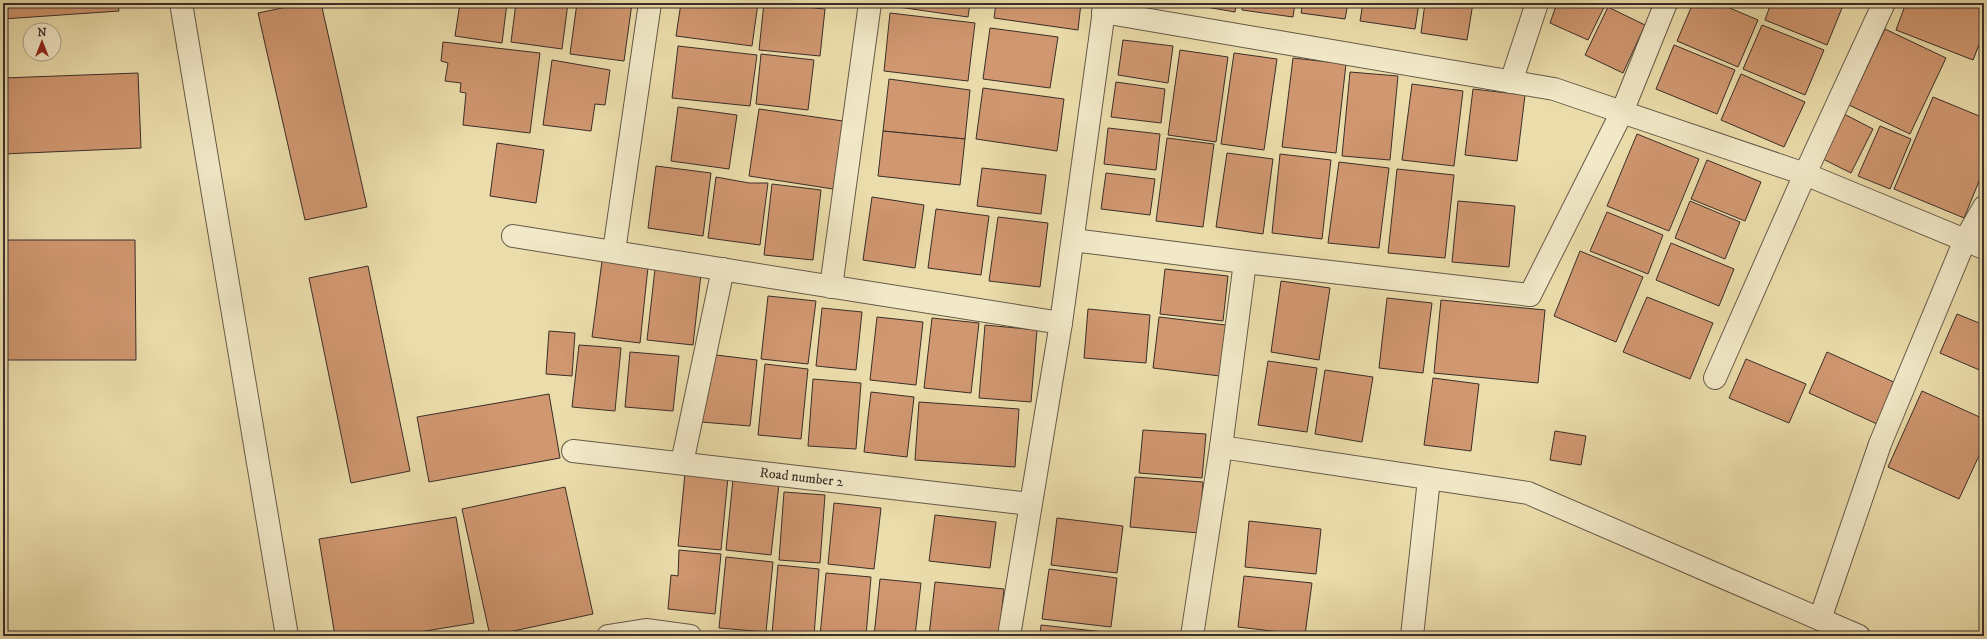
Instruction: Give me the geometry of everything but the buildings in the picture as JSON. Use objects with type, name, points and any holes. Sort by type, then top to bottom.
[{"type":"street","points":[[181,3],[287,636]]},
{"type":"street","points":[[614,251],[650,3]]},
{"type":"street","points":[[831,287],[870,3]]},
{"type":"street","points":[[1511,82],[1537,3]]},
{"type":"street","points":[[1072,240],[1245,262],[1530,295],[1622,112],[1666,3]]},
{"type":"street","points":[[1715,378],[1805,174],[1884,3]]},
{"type":"street","points":[[1009,636],[1061,323],[1104,8],[1554,89],[1805,174],[1975,244]]},
{"type":"street","points":[[1820,619],[1880,444],[1975,244],[1984,207]]},
{"type":"street","points":[[513,236],[1061,323]]},
{"type":"street","points":[[1192,636],[1221,447],[1245,262]]},
{"type":"street","points":[[682,463],[723,269]]},
{"type":"street","points":[[1221,447],[1528,493],[1859,636]]},
{"type":"street","name":"Road number 2","points":[[573,450],[1030,504]]},
{"type":"street","points":[[1412,636],[1428,479]]},
{"type":"street","points":[[608,636],[646,630],[690,636]]}]
